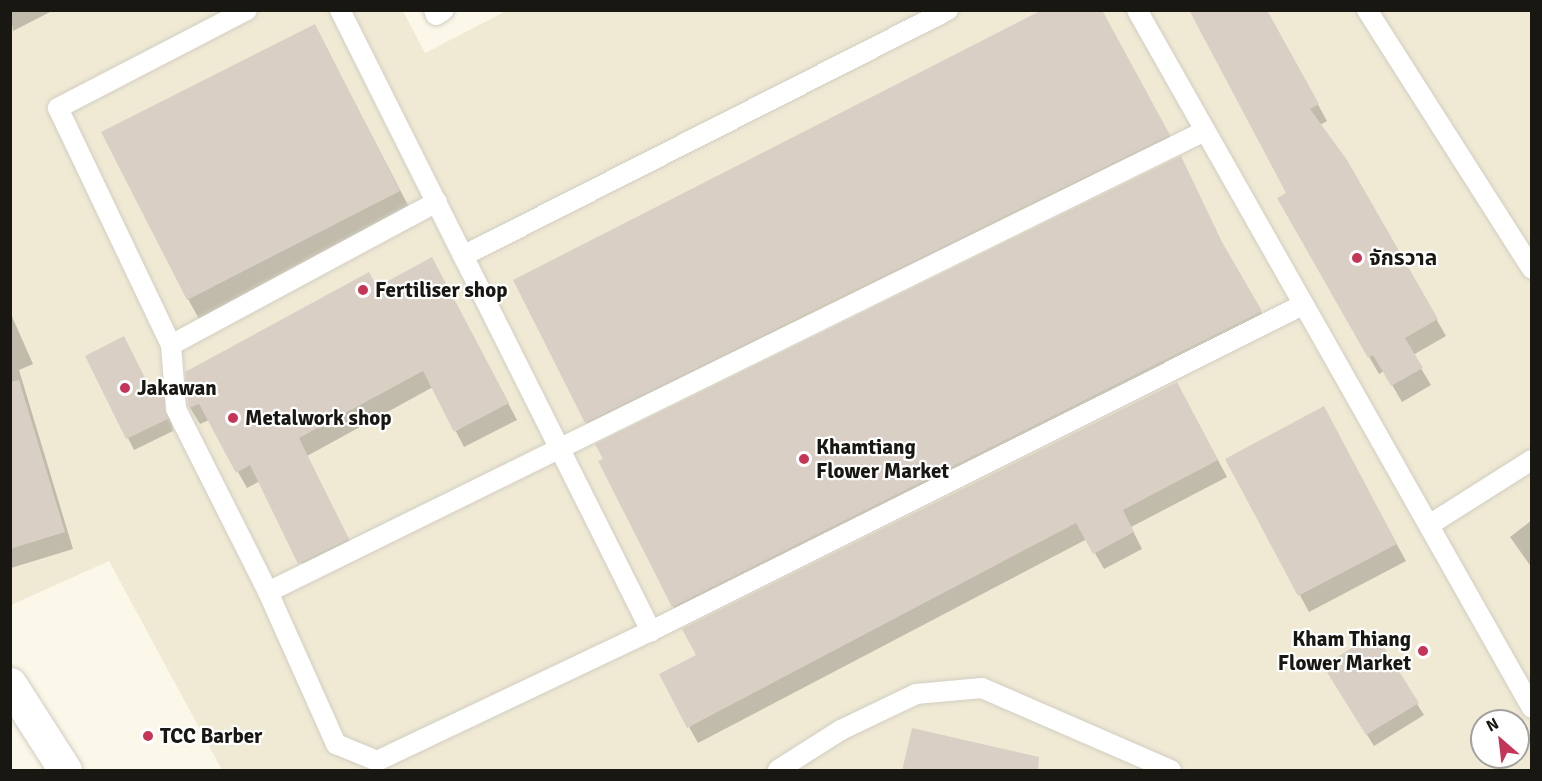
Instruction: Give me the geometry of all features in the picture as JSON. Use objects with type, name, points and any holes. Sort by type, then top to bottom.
[{"type":"street","points":[[10,684],[65,771]]},
{"type":"lane","points":[[247,10],[58,108],[171,345],[176,409],[268,592],[336,744],[377,761],[651,631],[1303,305]]},
{"type":"lane","points":[[340,10],[651,631]]},
{"type":"lane","points":[[434,10],[436,15],[444,10]]},
{"type":"lane","points":[[463,256],[948,10]]},
{"type":"lane","points":[[1137,10],[1532,708]]},
{"type":"lane","points":[[1366,10],[1532,269]]},
{"type":"lane","points":[[268,592],[1205,131]]},
{"type":"lane","points":[[171,345],[437,202]]},
{"type":"lane","points":[[1429,525],[1532,460]]},
{"type":"lane","points":[[778,771],[841,730],[916,694],[982,688],[1144,765],[1171,771]]},
{"type":"shaded area","name":"Khamtiang Flower Market","points":[[508,10],[1531,11],[1531,770],[222,770],[109,561],[11,605],[10,11],[403,11],[425,53]]},
{"type":"building","points":[[1042,10],[1102,10],[1170,135],[585,423],[513,280]]},
{"type":"building","name":"จักรวาล","points":[[1189,10],[1267,10],[1319,104],[1310,109],[1347,160],[1438,319],[1405,338],[1423,368],[1391,386],[1373,355],[1368,358],[1277,198],[1286,193]]},
{"type":"building","points":[[315,24],[400,191],[187,300],[101,132]]},
{"type":"building","points":[[1181,156],[1222,242],[1262,311],[672,607],[598,461],[603,459],[595,444]]},
{"type":"building","points":[[432,257],[509,403],[454,432],[423,371],[299,438],[349,539],[298,564],[250,465],[236,473],[199,404],[189,408],[185,372],[369,272],[377,287]]},
{"type":"building","name":"Jakawan","points":[[124,336],[151,390],[162,384],[168,419],[126,439],[85,356]]},
{"type":"building","points":[[19,380],[65,532],[10,549],[10,382]]},
{"type":"building","points":[[1177,382],[1218,460],[1123,510],[1134,532],[1093,554],[1076,523],[687,728],[659,674],[696,655],[682,629]]},
{"type":"building","points":[[1324,406],[1397,544],[1298,596],[1225,459]]},
{"type":"building","points":[[1375,633],[1419,703],[1366,735],[1323,666]]},
{"type":"building","points":[[912,728],[1039,757],[1038,771],[902,771]]},
{"type":"place","name":"จักรวาล","points":[[1357,258]]},
{"type":"place","name":"Fertiliser shop","points":[[363,290]]},
{"type":"place","name":"Jakawan","points":[[125,388]]},
{"type":"place","name":"Metalwork shop","points":[[233,418]]},
{"type":"place","name":"Khamtiang Flower Market","points":[[804,459]]},
{"type":"place","name":"Kham Thiang Flower Market","points":[[1423,651]]},
{"type":"place","name":"TCC Barber","points":[[148,736]]}]
